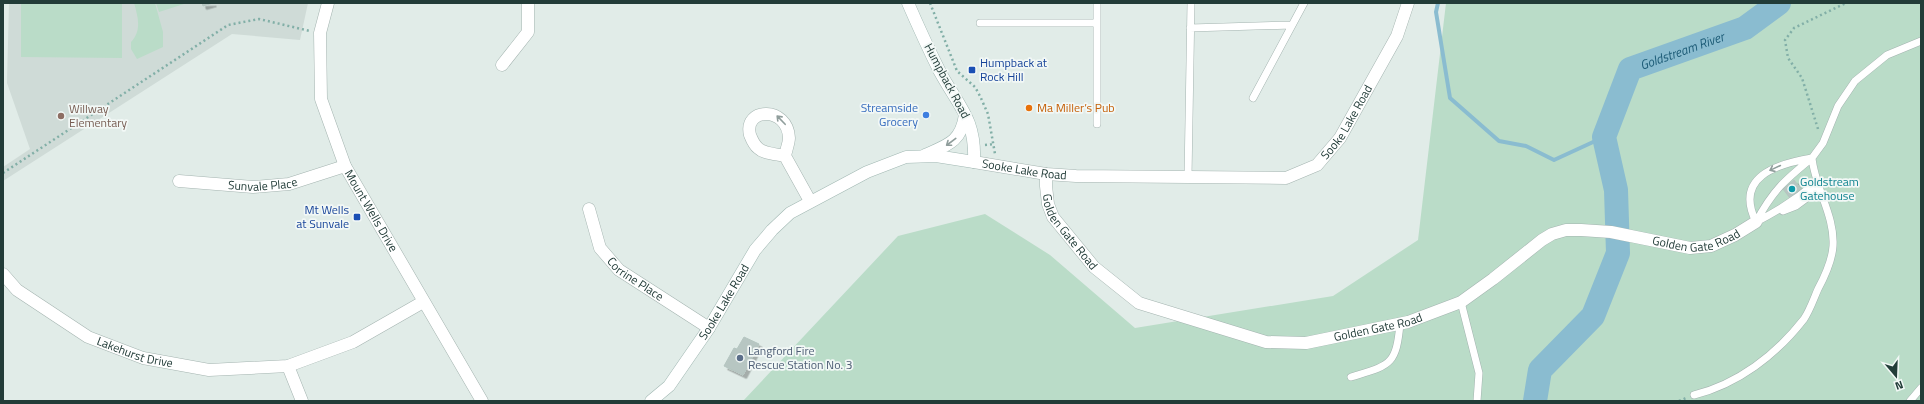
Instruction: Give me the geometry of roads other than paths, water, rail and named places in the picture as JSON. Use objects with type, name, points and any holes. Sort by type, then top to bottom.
[{"type":"street","name":"Mount Wells Drive","points":[[328,3],[320,33],[321,99],[345,166],[482,401]]},
{"type":"street","points":[[502,66],[528,32],[528,3]]},
{"type":"street","name":"Humpback Road","points":[[908,3],[940,72],[966,114],[974,138],[974,162]]},
{"type":"street","name":"Sooke Lake Road","points":[[651,401],[668,386],[709,328],[755,250],[772,230],[790,213],[810,201],[887,163],[906,157],[922,156],[974,162],[1046,174],[1076,176],[1286,178],[1317,165],[1340,138],[1397,36],[1408,3]]},
{"type":"street","points":[[922,156],[956,140],[963,129],[966,114]]},
{"type":"street","points":[[785,156],[810,201]]},
{"type":"street","name":"Sunvale Place","points":[[179,181],[261,186],[290,184],[345,166]]},
{"type":"street","name":"Golden Gate Road","points":[[1046,174],[1048,204],[1053,217],[1094,267],[1139,303],[1266,342],[1306,343],[1400,324],[1461,302],[1552,234],[1566,230],[1611,232],[1690,248],[1711,246],[1735,235],[1756,222]]},
{"type":"street","name":"Corrine Place","points":[[589,209],[600,248],[619,270],[709,328]]},
{"type":"street","name":"Lakehurst Drive","points":[[3,274],[17,290],[88,337],[143,358],[209,370],[288,366],[352,342],[423,302]]},
{"type":"street","points":[[288,366],[302,401]]},
{"type":"lane","points":[[1097,3],[1097,124]]},
{"type":"lane","points":[[1188,177],[1191,3]]},
{"type":"lane","points":[[1253,98],[1304,3]]},
{"type":"lane","points":[[980,23],[1096,23]]},
{"type":"lane","points":[[1190,28],[1291,25]]},
{"type":"lane","points":[[1756,222],[1767,200],[1782,183],[1812,158],[1823,143],[1838,106],[1855,82],[1887,55],[1921,41]]},
{"type":"lane","points":[[1694,395],[1712,391],[1737,379],[1775,352],[1804,318],[1826,274],[1833,246],[1828,212],[1813,171],[1812,158]]},
{"type":"lane","points":[[1756,222],[1750,210],[1748,198],[1752,185],[1770,170],[1790,161],[1812,158]]},
{"type":"lane","points":[[1756,222],[1776,212],[1786,211],[1796,206],[1818,186]]},
{"type":"lane","points":[[1461,302],[1479,373],[1477,401]]},
{"type":"lane","points":[[1351,377],[1379,368],[1392,359],[1398,348],[1400,324]]},
{"type":"lane","points":[[1910,401],[1921,388]]},
{"type":"waterway","points":[[1438,3],[1436,12],[1450,98],[1499,141],[1526,146],[1554,160],[1604,137]]},
{"type":"waterway","name":"Goldstream River","points":[[1535,401],[1540,370],[1593,316],[1618,253],[1616,190],[1604,137],[1630,69],[1745,28],[1779,3]]},
{"type":"place","name":"Humpback at Rock Hill","points":[[972,70]]},
{"type":"place","name":"Ma Miller’s Pub","points":[[1029,108]]},
{"type":"place","name":"Streamside Grocery","points":[[926,115]]},
{"type":"place","name":"Willway Elementary","points":[[61,116]]},
{"type":"place","name":"Goldstream Gatehouse","points":[[1792,189]]},
{"type":"place","name":"Mt Wells at Sunvale","points":[[357,217]]},
{"type":"place","name":"Langford Fire Rescue Station No. 3","points":[[740,358]]}]
